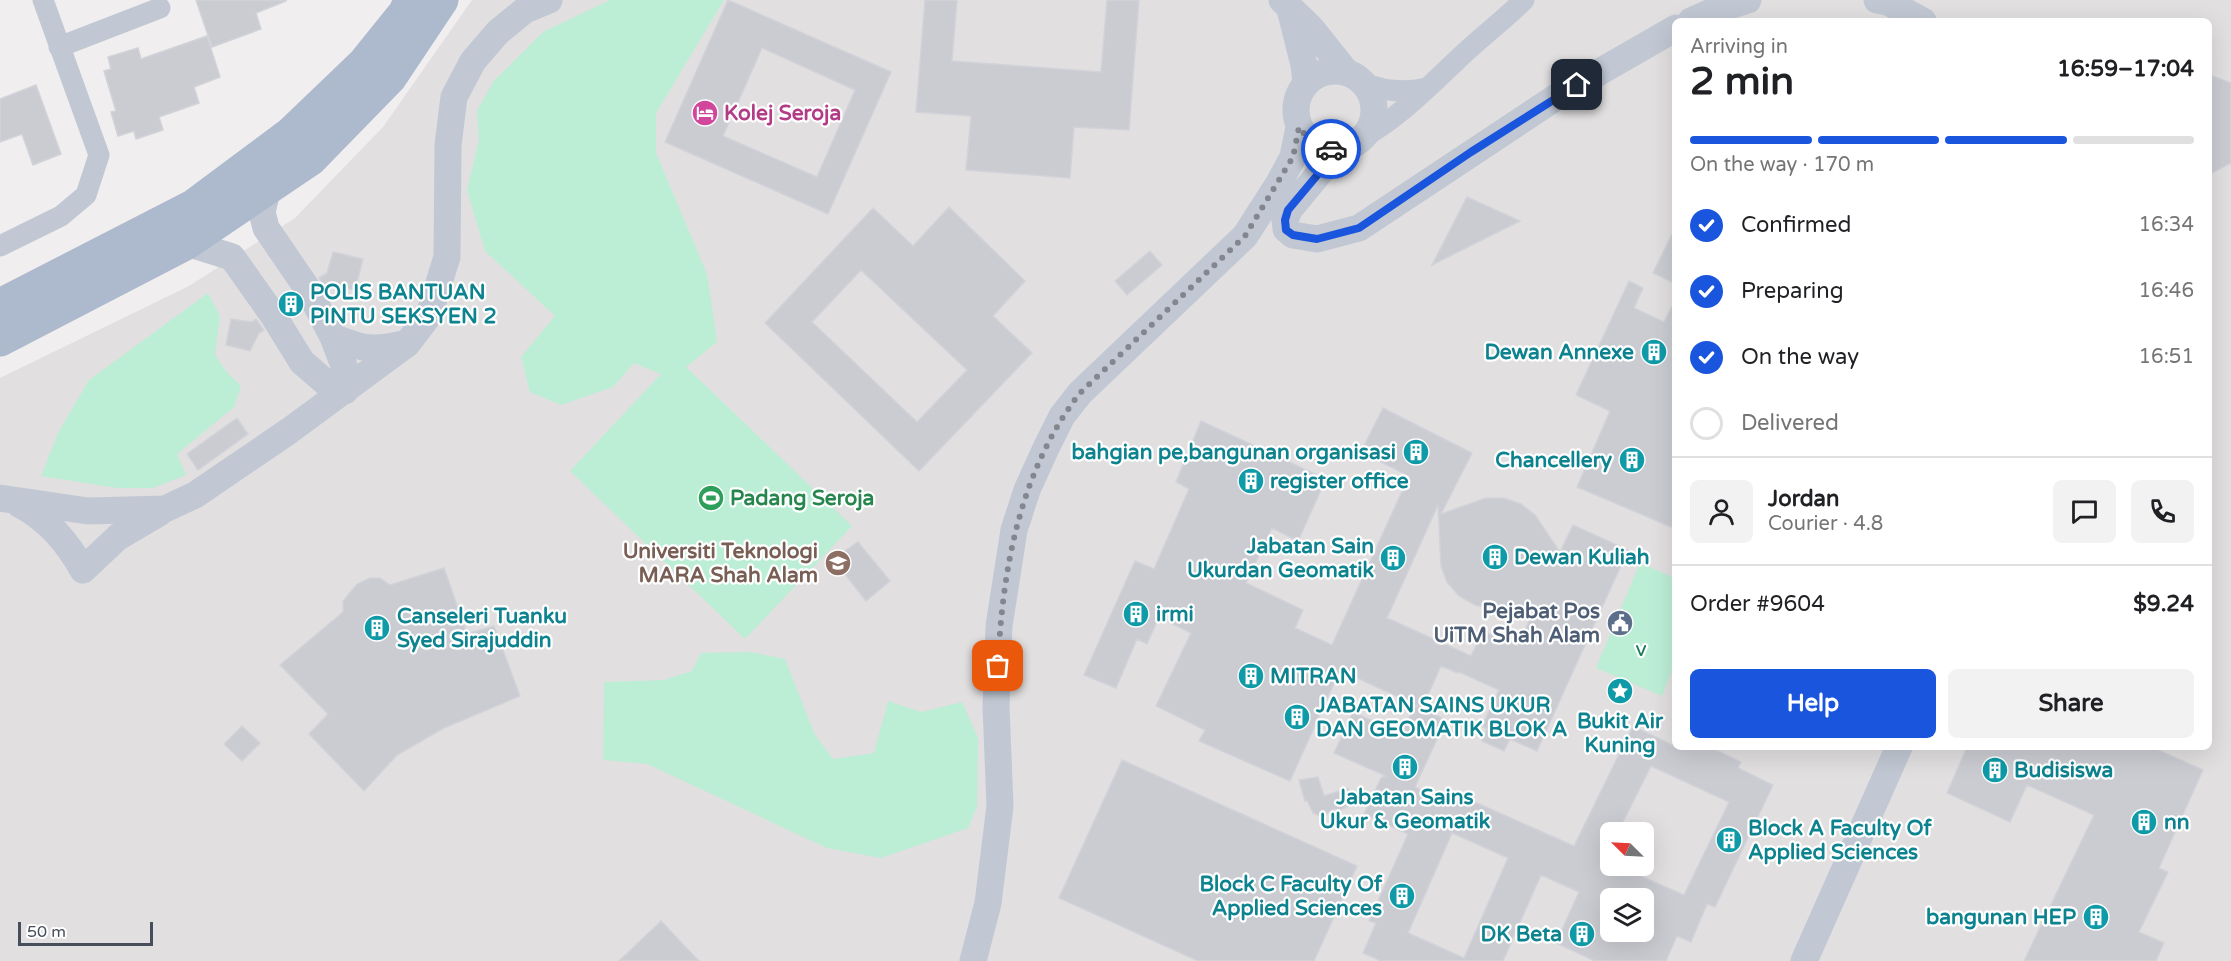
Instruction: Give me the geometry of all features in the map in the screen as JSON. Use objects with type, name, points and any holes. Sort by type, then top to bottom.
[{"type":"main road","points":[[0,305],[193,206],[282,140],[363,64],[405,12],[410,0]]},
{"type":"main road","points":[[0,340],[187,243],[267,191],[311,159],[390,78],[442,0]]},
{"type":"street","points":[[0,246],[61,216],[86,195],[99,155],[42,0]]},
{"type":"street","points":[[5,499],[28,509],[53,528],[73,552],[83,570],[118,537],[165,509],[195,495],[289,431],[407,344],[429,315],[447,257],[448,145],[454,97],[473,61],[498,32],[525,10],[549,0]]},
{"type":"street","points":[[1299,127],[1316,144],[1332,149],[1351,143],[1378,129],[1428,88],[1524,0]]},
{"type":"street","points":[[1698,18],[1748,0]]},
{"type":"street","points":[[1877,0],[1888,2],[1917,18]]},
{"type":"street","points":[[1286,4],[1311,28],[1373,101],[1374,111],[1368,130],[1351,143],[1288,210],[1285,220],[1286,230],[1293,235],[1317,239],[1359,228],[1561,94],[1672,30]]},
{"type":"street","points":[[973,961],[988,903],[1000,806],[996,706],[999,626],[1014,530],[1027,490],[1062,416],[1080,393],[1245,236],[1293,157],[1299,127],[1296,104],[1306,83],[1305,65],[1286,4]]},
{"type":"street","points":[[59,47],[160,8]]},
{"type":"street","points":[[1306,83],[1320,73],[1329,71],[1355,78],[1376,88],[1402,92],[1428,88]]},
{"type":"street","points":[[267,191],[262,212],[266,228],[309,291],[333,337],[346,371],[345,391]]},
{"type":"street","points":[[187,243],[232,257],[273,315],[302,362],[331,387],[345,391]]},
{"type":"street","points":[[333,337],[359,348],[372,349],[407,344]]},
{"type":"street","points":[[289,431],[299,415],[304,398],[305,380],[302,362]]},
{"type":"street","points":[[5,499],[88,511],[165,509]]},
{"type":"street","points":[[1804,961],[1898,750]]},
{"type":"shaded area","name":"Universiti Teknologi MARA Shah Alam","points":[[472,0],[2231,0],[2231,961],[0,961],[0,378],[189,286],[295,218],[383,127]]},
{"type":"green space","points":[[610,0],[724,0],[656,113],[656,153],[707,274],[717,342],[686,367],[852,526],[745,639],[570,471],[661,374],[634,363],[613,387],[561,405],[530,392],[521,357],[555,316],[485,251],[467,190],[479,140],[477,111],[493,82],[543,32]]},
{"type":"green space","points":[[208,293],[220,316],[215,355],[226,371],[241,386],[234,407],[177,454],[186,475],[153,488],[117,488],[41,476],[59,431],[89,380]]},
{"type":"green space","name":"v","points":[[1640,563],[1672,577],[1672,671],[1662,696],[1596,668]]},
{"type":"green space","points":[[750,652],[785,659],[815,735],[833,759],[874,753],[888,701],[921,712],[962,702],[978,738],[977,807],[968,828],[881,858],[827,848],[647,764],[603,760],[604,682],[664,680],[692,671],[701,653]]},
{"type":"building","points":[[196,0],[286,1],[256,13],[261,29],[212,47]]},
{"type":"building","name":"Kolej Seroja","points":[[728,0],[891,72],[828,214],[665,142]],"holes":[[[762,48],[855,90],[817,177],[723,136]]]},
{"type":"building","points":[[925,0],[957,0],[952,61],[1101,72],[1107,0],[1139,0],[1129,130],[1074,127],[1070,178],[966,170],[971,116],[916,112]]},
{"type":"building","points":[[207,36],[220,77],[194,87],[199,103],[159,117],[163,130],[136,139],[134,131],[118,136],[111,112],[116,111],[104,71],[111,69],[108,57],[138,48],[141,59]]},
{"type":"building","points":[[2212,76],[2231,83],[2231,163],[2212,173]]},
{"type":"building","points":[[36,85],[61,154],[33,165],[22,134],[0,142],[0,99]]},
{"type":"building","points":[[1467,197],[1520,221],[1432,265]]},
{"type":"building","points":[[949,207],[1025,281],[993,316],[1032,353],[919,471],[765,323],[873,208],[913,246]],"holes":[[[861,270],[967,370],[917,422],[812,322]]]},
{"type":"building","points":[[1672,234],[1672,282],[1653,273]]},
{"type":"building","points":[[1150,251],[1162,265],[1127,295],[1115,281]]},
{"type":"building","points":[[333,252],[363,259],[355,290],[334,285],[326,290],[319,278],[327,273]]},
{"type":"building","points":[[1629,281],[1643,288],[1634,308],[1664,322],[1672,306],[1672,527],[1577,487],[1610,411],[1576,395]]},
{"type":"building","points":[[293,295],[300,307],[290,313],[283,302]]},
{"type":"building","points":[[231,319],[252,322],[256,319],[264,330],[259,333],[250,351],[226,345]]},
{"type":"building","points":[[1383,408],[1472,453],[1441,514],[1486,498],[1504,498],[1521,504],[1535,515],[1560,552],[1573,525],[1628,550],[1537,751],[1510,739],[1504,751],[1482,741],[1487,729],[1482,726],[1499,690],[1459,672],[1441,666],[1422,708],[1340,670],[1290,781],[1199,741],[1205,730],[1156,706],[1191,633],[1159,617],[1147,644],[1137,639],[1116,688],[1084,675],[1135,561],[1154,569],[1189,489],[1176,482],[1201,421],[1326,479],[1298,541],[1272,528],[1246,583],[1303,610],[1295,628],[1332,645],[1409,476],[1361,452]],"holes":[[[1438,505],[1441,566],[1447,582],[1459,596],[1475,605],[1492,609],[1536,605],[1518,646],[1483,631],[1471,656],[1387,618]]]},
{"type":"building","points":[[237,418],[248,434],[198,470],[187,454]]},
{"type":"building","points":[[858,542],[890,581],[866,601],[833,559]]},
{"type":"building","points":[[444,568],[467,634],[494,626],[520,696],[444,728],[397,755],[364,791],[309,734],[328,714],[280,665],[343,612],[343,601],[357,584],[370,578],[380,578],[390,585]]},
{"type":"building","points":[[1415,705],[1446,720],[1415,787],[1455,805],[1459,795],[1574,846],[1633,726],[1672,745],[1672,750],[1716,750],[1741,762],[1738,768],[1773,785],[1715,907],[1707,904],[1691,942],[1677,936],[1666,961],[1595,961],[1556,943],[1579,892],[1541,875],[1503,961],[1381,961],[1363,953],[1376,923],[1369,921],[1408,834],[1364,814],[1381,778],[1386,776],[1334,753],[1353,712],[1401,734]],"holes":[[[1452,833],[1508,858],[1464,958],[1408,933]]]},
{"type":"building","points":[[242,726],[260,743],[242,761],[224,744]]},
{"type":"building","points":[[1966,750],[2159,750],[2203,770],[2159,868],[2168,872],[2139,932],[2164,943],[2156,961],[2024,961],[2094,815],[2027,785],[2010,822],[1947,793]]},
{"type":"building","points":[[1122,760],[1357,866],[1314,961],[1198,961],[1059,898]]},
{"type":"building","points":[[1318,777],[1324,796],[1348,788],[1353,804],[1336,812],[1335,809],[1322,817],[1313,813],[1307,800],[1305,801],[1299,780]]},
{"type":"building","points":[[661,921],[699,961],[619,961]]},
{"type":"way so far","points":[[998,666],[999,626],[1014,530],[1027,490],[1062,416],[1080,393],[1245,236],[1293,157],[1299,127],[1309,140],[1331,149]]},
{"type":"place","name":"Kolej Seroja","points":[[705,113]]},
{"type":"place","name":"POLIS BANTUAN PINTU SEKSYEN 2","points":[[291,304]]},
{"type":"place","name":"Dewan Annexe","points":[[1654,352]]},
{"type":"place","name":"bahgian pe,bangunan organisasi","points":[[1416,452]]},
{"type":"place","name":"Chancellery","points":[[1632,460]]},
{"type":"place","name":"register office","points":[[1251,481]]},
{"type":"place","name":"Padang Seroja","points":[[711,498]]},
{"type":"place","name":"Dewan Kuliah","points":[[1495,557]]},
{"type":"place","name":"Jabatan Sain Ukurdan Geomatik","points":[[1393,558]]},
{"type":"place","name":"Universiti Teknologi MARA Shah Alam","points":[[838,563]]},
{"type":"place","name":"irmi","points":[[1136,614]]},
{"type":"place","name":"Pejabat Pos UiTM Shah Alam","points":[[1620,623]]},
{"type":"place","name":"Canseleri Tuanku Syed Sirajuddin","points":[[377,628]]},
{"type":"place","name":"MITRAN","points":[[1251,676]]},
{"type":"place","name":"Bukit Air Kuning","points":[[1620,691]]},
{"type":"place","name":"JABATAN SAINS UKUR DAN GEOMATIK BLOK A","points":[[1297,717]]},
{"type":"place","name":"Jabatan Sains Ukur & Geomatik","points":[[1405,767]]},
{"type":"place","name":"Budisiswa","points":[[1995,770]]},
{"type":"place","name":"nn","points":[[2144,822]]},
{"type":"place","name":"Block A Faculty Of Applied Sciences","points":[[1729,840]]},
{"type":"place","name":"Block C Faculty Of Applied Sciences","points":[[1402,896]]},
{"type":"place","name":"bangunan HEP","points":[[2096,917]]},
{"type":"place","name":"DK Beta","points":[[1582,934]]},
{"type":"route","points":[[1331,149],[1340,148],[1288,210],[1285,220],[1286,230],[1293,235],[1317,239],[1359,228],[1471,152],[1577,85]]}]
